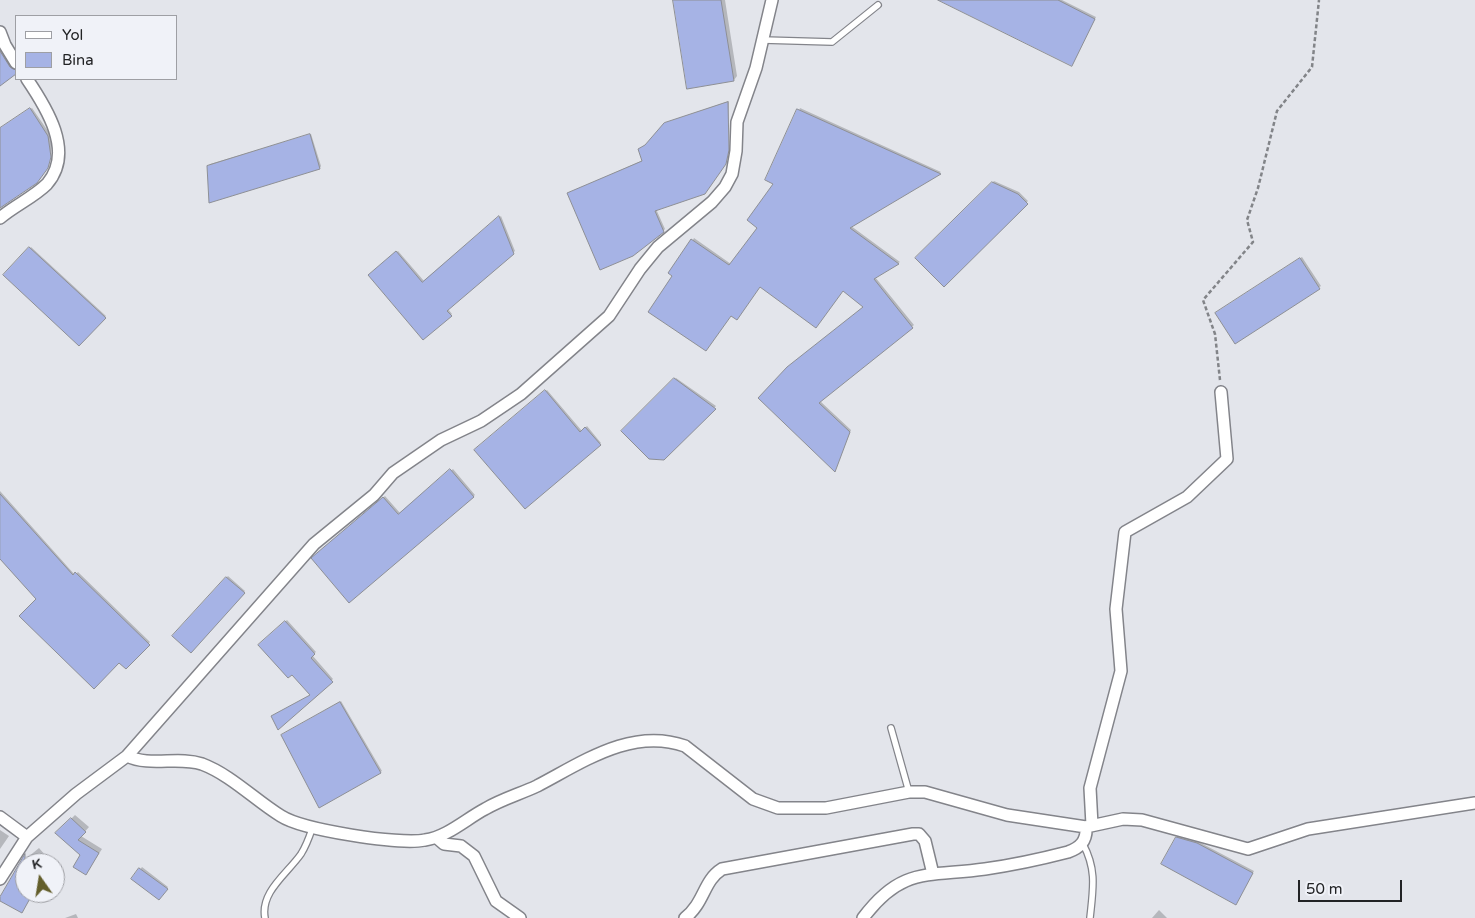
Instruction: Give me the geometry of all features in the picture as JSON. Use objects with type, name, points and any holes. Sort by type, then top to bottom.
[{"type":"street","points":[[0,879],[26,837],[76,794],[127,756],[314,544],[374,495],[393,473],[441,440],[480,421],[521,394],[609,316],[640,268],[658,248],[712,202],[725,187],[732,174],[736,151],[736,122],[763,40],[772,0]]},
{"type":"street","points":[[0,32],[4,45],[15,62]]},
{"type":"street","points":[[0,218],[45,186],[58,165],[58,152],[50,118],[28,80]]},
{"type":"street","points":[[863,918],[881,896],[891,888],[913,878],[1044,859],[1076,850],[1082,844],[1089,826],[1090,788],[1121,671],[1116,609],[1125,532],[1187,496],[1227,459],[1221,392]]},
{"type":"street","points":[[127,756],[140,760],[182,760],[205,766],[280,816],[312,829],[406,841],[437,838],[486,808],[535,787],[583,761],[626,744],[647,739],[667,740],[686,746],[752,799],[778,808],[842,806],[909,792],[925,792],[1007,815],[1089,826],[1123,819],[1142,820],[1248,849],[1308,829],[1475,803]]},
{"type":"street","points":[[0,816],[26,837]]},
{"type":"street","points":[[685,918],[700,905],[710,880],[722,869],[903,836],[919,834],[923,837],[933,874]]},
{"type":"street","points":[[437,838],[444,844],[461,846],[474,856],[496,901],[520,918]]},
{"type":"lane","points":[[763,40],[832,42],[878,5]]},
{"type":"lane","points":[[891,728],[909,792]]},
{"type":"lane","points":[[265,918],[264,908],[268,894],[300,856],[312,829]]},
{"type":"lane","points":[[1082,844],[1090,858],[1094,880],[1090,918]]},
{"type":"path","points":[[1221,392],[1215,334],[1202,300],[1253,242],[1247,220],[1258,188],[1277,111],[1312,67],[1319,0]]},
{"type":"building","points":[[673,0],[721,0],[734,81],[687,89]]},
{"type":"building","points":[[938,0],[1058,0],[1095,19],[1072,66]]},
{"type":"building","points":[[0,51],[10,67],[15,70],[15,75],[0,86]]},
{"type":"building","points":[[728,102],[729,150],[726,164],[705,194],[655,211],[664,232],[633,256],[600,270],[567,193],[642,161],[638,149],[645,145],[664,123]]},
{"type":"building","points":[[30,108],[48,136],[51,157],[48,168],[37,183],[0,208],[0,128]]},
{"type":"building","points":[[797,109],[941,174],[850,228],[899,264],[874,279],[913,328],[819,403],[850,432],[835,472],[758,398],[787,367],[863,307],[843,291],[816,328],[760,287],[737,320],[731,316],[706,351],[648,312],[672,276],[668,273],[691,239],[729,265],[757,228],[747,220],[773,184],[765,180]]},
{"type":"building","points":[[310,134],[320,169],[209,203],[207,166]]},
{"type":"building","points":[[992,182],[1018,194],[1028,204],[944,287],[915,258]]},
{"type":"building","points":[[499,216],[514,254],[447,311],[452,316],[423,340],[368,275],[396,251],[422,282]]},
{"type":"building","points":[[29,247],[106,318],[79,346],[3,275]]},
{"type":"building","points":[[1300,258],[1320,289],[1235,344],[1215,313]]},
{"type":"building","points":[[674,378],[716,409],[664,460],[649,459],[621,431]]},
{"type":"building","points":[[545,390],[580,432],[585,427],[601,445],[525,509],[474,450]]},
{"type":"building","points":[[450,469],[474,497],[349,603],[311,558],[383,497],[398,514]]},
{"type":"building","points":[[0,494],[73,575],[75,572],[150,645],[126,669],[119,663],[94,689],[19,616],[36,599],[0,559]]},
{"type":"building","points":[[226,577],[245,593],[191,653],[172,636]]},
{"type":"building","points":[[285,621],[315,654],[311,658],[333,682],[278,730],[271,716],[310,695],[292,675],[288,678],[258,645]]},
{"type":"building","points":[[340,702],[381,773],[319,808],[281,735]]},
{"type":"building","points":[[71,818],[86,832],[78,840],[99,853],[86,875],[73,867],[80,855],[55,833]]},
{"type":"building","points":[[1176,837],[1197,843],[1253,873],[1236,905],[1161,864]]},
{"type":"building","points":[[139,868],[168,889],[159,900],[131,879]]},
{"type":"building","points":[[15,871],[15,903],[28,903],[22,913],[0,901],[0,897]]}]
